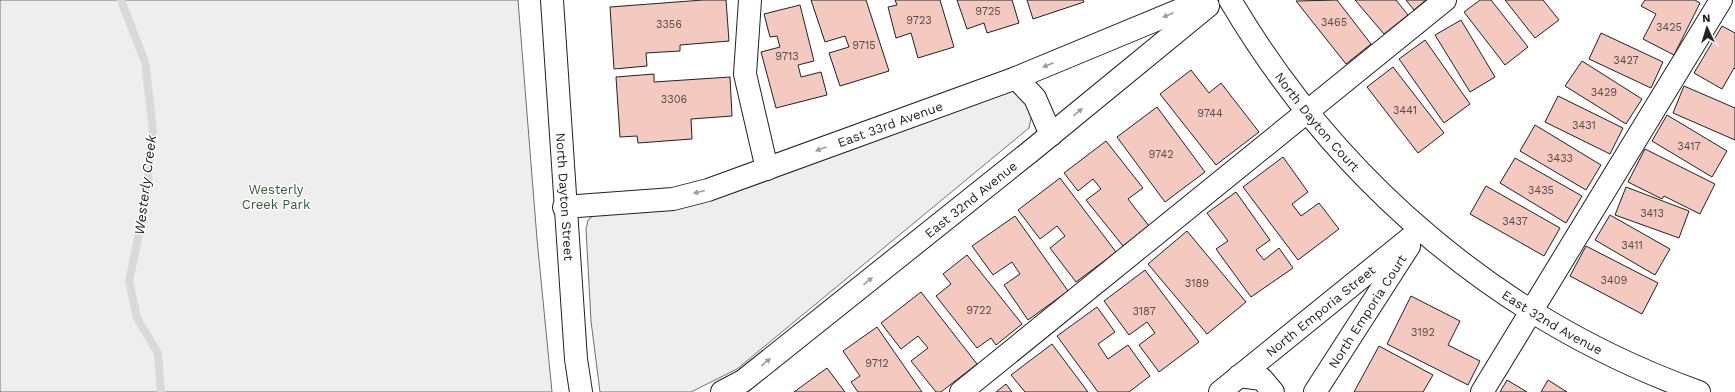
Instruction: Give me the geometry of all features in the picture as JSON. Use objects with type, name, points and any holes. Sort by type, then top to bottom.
[{"type":"street","name":"North Dayton Street","points":[[552,0],[564,207],[580,392]]},
{"type":"street","points":[[750,0],[745,74],[767,169]]},
{"type":"street","name":"East 33rd Avenue","points":[[564,207],[673,199],[708,190],[1016,78],[1204,0]]},
{"type":"street","name":"East 32nd Avenue","points":[[722,392],[746,386],[1215,0]]},
{"type":"street","name":"North Dayton Court","points":[[1230,0],[1281,79],[1329,139],[1371,184],[1420,230]]},
{"type":"street","points":[[961,392],[1445,0]]},
{"type":"street","points":[[1482,392],[1721,0]]},
{"type":"street","points":[[1127,72],[1135,29]]},
{"type":"street","points":[[1016,78],[1035,98],[1051,135]]},
{"type":"street","name":"East 32nd Avenue","points":[[1420,230],[1480,278],[1531,312],[1671,389],[1699,392]]},
{"type":"street","name":"North Emporia Court","points":[[1315,392],[1420,230]]},
{"type":"street","name":"North Emporia Street","points":[[1220,392],[1420,230]]},
{"type":"street","points":[[1334,300],[1377,296]]},
{"type":"street","points":[[1239,376],[1262,379],[1274,392]]},
{"type":"green space","name":"Westerly Creek Park","points":[[0,0],[518,0],[537,239],[552,392],[0,392]]},
{"type":"green space","points":[[1006,90],[1017,92],[1032,113],[1029,128],[737,369],[691,392],[600,392],[591,321],[586,229],[588,220],[594,215]]},
{"type":"building","points":[[703,0],[726,0],[729,41],[680,45],[680,51],[646,53],[647,66],[614,69],[610,7]]},
{"type":"building","points":[[811,0],[866,0],[889,71],[840,86],[829,53],[849,47],[845,36],[825,42]]},
{"type":"building","points":[[895,0],[940,0],[954,47],[918,58],[911,33],[896,38],[888,7],[897,5]]},
{"type":"building","points":[[957,0],[1012,0],[1019,23],[987,33],[984,23],[967,29]]},
{"type":"building","points":[[1027,0],[1083,0],[1084,2],[1033,19]]},
{"type":"building","points":[[1337,0],[1371,44],[1346,64],[1296,1]]},
{"type":"building","points":[[1355,0],[1396,0],[1408,15],[1384,34]]},
{"type":"building","points":[[1406,0],[1426,0],[1414,10]]},
{"type":"building","points":[[1480,0],[1491,0],[1528,47],[1505,65],[1464,12]]},
{"type":"building","points":[[1505,0],[1543,0],[1559,20],[1535,38]]},
{"type":"building","points":[[1645,0],[1695,0],[1700,3],[1674,55],[1643,39],[1656,14],[1641,6]]},
{"type":"building","points":[[800,5],[814,61],[798,65],[801,77],[821,72],[827,95],[776,108],[761,52],[780,47],[777,36],[770,37],[764,14]]},
{"type":"building","points":[[1461,20],[1495,77],[1470,92],[1435,35]]},
{"type":"building","points":[[1722,26],[1735,33],[1735,69],[1734,68],[1722,89],[1694,73]]},
{"type":"building","points":[[1601,33],[1663,62],[1651,88],[1589,59]]},
{"type":"building","points":[[1425,40],[1470,104],[1444,123],[1399,59]]},
{"type":"building","points":[[1582,61],[1642,99],[1626,124],[1565,86]]},
{"type":"building","points":[[1393,67],[1444,133],[1418,153],[1367,87]]},
{"type":"building","points":[[1191,70],[1209,93],[1221,83],[1259,132],[1216,165],[1160,94]]},
{"type":"building","points":[[654,74],[654,82],[730,77],[732,116],[691,119],[692,139],[638,143],[637,136],[620,137],[616,77]]},
{"type":"building","points":[[1684,86],[1735,108],[1735,140],[1673,113]]},
{"type":"building","points":[[1558,96],[1623,128],[1610,154],[1545,122]]},
{"type":"building","points":[[1157,107],[1205,172],[1165,202],[1117,137]]},
{"type":"building","points":[[1667,115],[1727,151],[1712,177],[1652,141]]},
{"type":"building","points":[[1535,125],[1601,165],[1586,190],[1520,151]]},
{"type":"building","points":[[1106,141],[1143,188],[1128,199],[1149,226],[1123,246],[1086,200],[1101,189],[1093,179],[1078,191],[1064,173]]},
{"type":"building","points":[[1645,149],[1715,184],[1700,214],[1664,196],[1662,199],[1628,182]]},
{"type":"building","points":[[1283,157],[1308,192],[1292,204],[1301,216],[1319,203],[1339,229],[1298,260],[1243,187]]},
{"type":"building","points":[[1515,158],[1582,196],[1566,223],[1500,183]]},
{"type":"building","points":[[1060,178],[1116,252],[1076,282],[1050,248],[1065,236],[1057,226],[1040,239],[1018,210]]},
{"type":"building","points":[[1486,186],[1560,228],[1544,256],[1470,214]]},
{"type":"building","points":[[1626,187],[1689,211],[1679,238],[1615,215]]},
{"type":"building","points":[[1236,192],[1270,240],[1256,250],[1264,260],[1279,248],[1293,268],[1251,297],[1216,249],[1228,241],[1207,213]]},
{"type":"building","points":[[1610,215],[1670,249],[1655,275],[1595,240]]},
{"type":"building","points":[[1015,216],[1068,291],[1028,320],[1004,285],[1020,274],[1012,262],[993,275],[972,246]]},
{"type":"building","points":[[1187,231],[1246,302],[1207,334],[1148,264]]},
{"type":"building","points":[[1586,246],[1658,283],[1642,314],[1570,276]]},
{"type":"building","points":[[967,255],[1022,324],[996,345],[991,338],[977,348],[936,296],[951,284],[943,274]]},
{"type":"building","points":[[1145,270],[1199,342],[1159,372],[1139,345],[1155,333],[1147,322],[1129,335],[1104,301]]},
{"type":"building","points":[[921,292],[977,364],[941,392],[936,392],[911,361],[928,348],[918,336],[901,349],[881,323]]},
{"type":"building","points":[[1411,296],[1460,321],[1448,345],[1480,361],[1468,385],[1387,344]]},
{"type":"building","points":[[1097,307],[1115,332],[1098,344],[1108,359],[1128,345],[1150,376],[1129,392],[1098,392],[1057,336]]},
{"type":"building","points":[[877,327],[922,392],[858,392],[851,382],[860,376],[843,351]]},
{"type":"building","points":[[1052,344],[1088,392],[1025,392],[1011,375]]},
{"type":"building","points":[[1379,346],[1433,375],[1423,392],[1354,392]]},
{"type":"building","points":[[827,368],[845,392],[794,392]]},
{"type":"building","points":[[1507,380],[1527,392],[1500,392]]},
{"type":"building","points":[[1548,380],[1567,392],[1541,392]]},
{"type":"building","points":[[1006,384],[1012,392],[996,392]]},
{"type":"waterway","name":"Westerly Creek","points":[[121,0],[145,62],[153,130],[145,205],[129,281],[137,318],[158,353],[161,392]]}]
